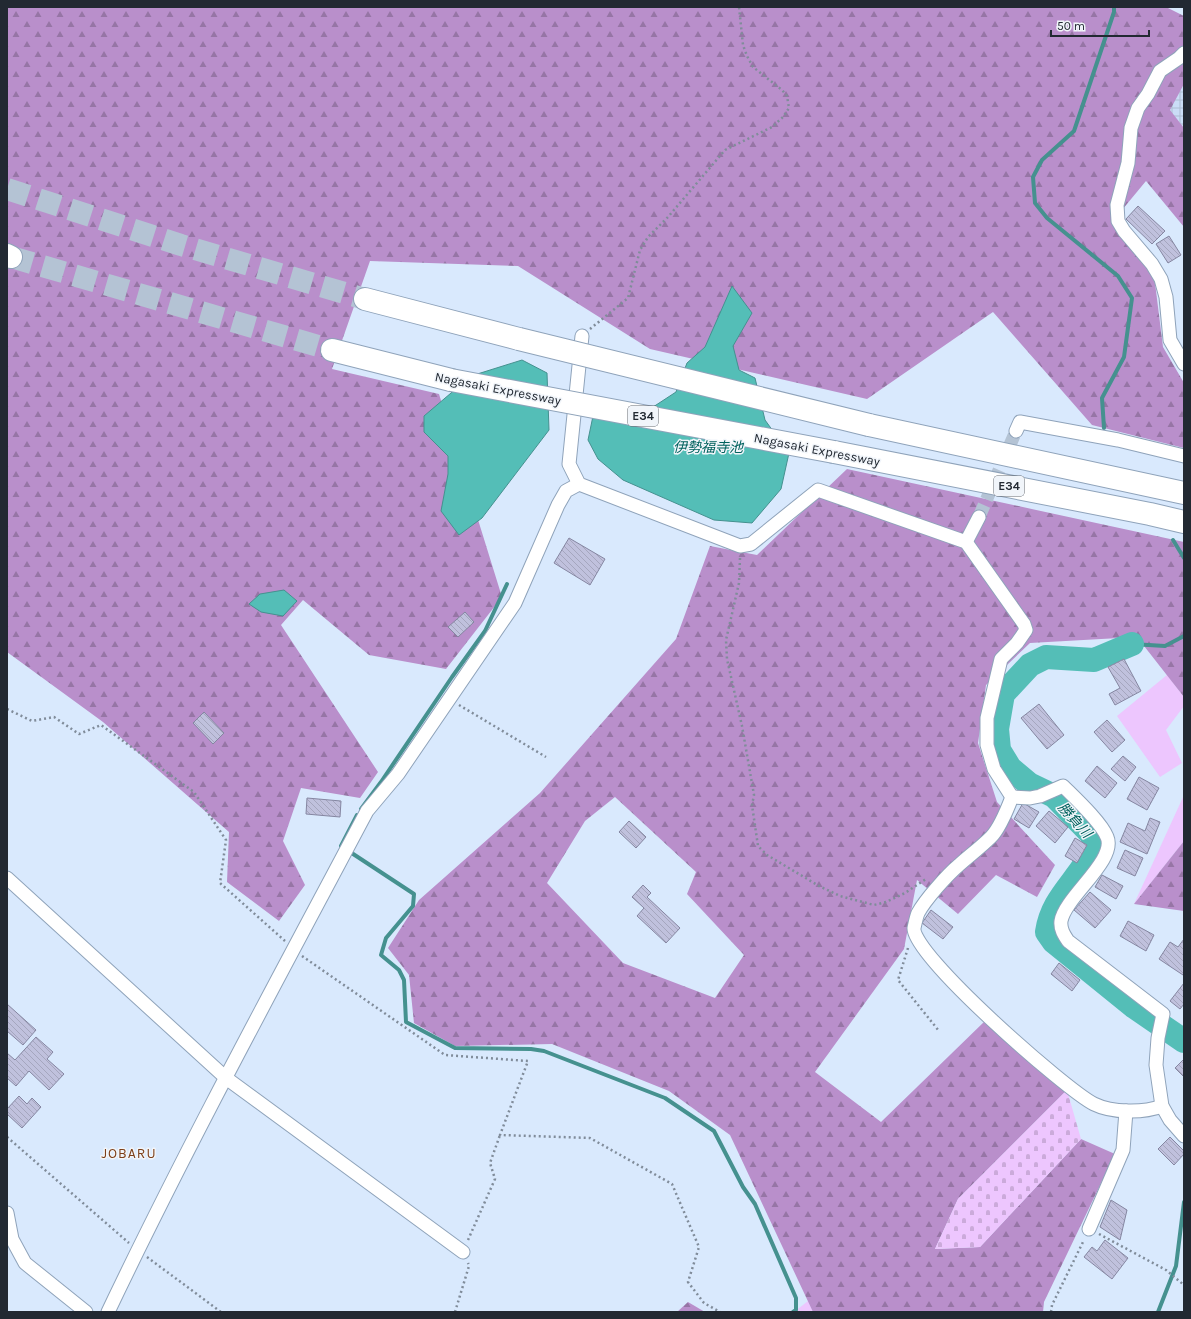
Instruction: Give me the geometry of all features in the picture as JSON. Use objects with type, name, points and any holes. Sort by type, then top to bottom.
[{"type":"highway","name":"E34","points":[[365,299],[519,339],[869,425],[1184,493]]},
{"type":"highway","name":"Nagasaki Expressway","points":[[332,350],[451,380],[834,452],[1184,522]]},
{"type":"street","points":[[1184,53],[1160,71],[1148,94],[1138,108],[1131,128],[1128,163],[1117,205],[1118,221],[1124,231],[1152,264],[1161,278],[1166,297],[1170,340],[1184,364]]},
{"type":"street","points":[[582,336],[570,464],[579,484],[740,546],[751,544],[818,490],[966,542],[1024,624],[1026,630],[1017,643],[1001,659],[987,718],[987,745],[994,769],[1012,797]]},
{"type":"street","points":[[1016,431],[1020,422],[1118,440],[1184,456]]},
{"type":"street","points":[[108,1312],[226,1078],[368,811],[398,774],[515,603],[558,505],[566,491],[579,484]]},
{"type":"street","points":[[966,542],[979,517]]},
{"type":"street","points":[[1012,797],[1030,798],[1040,796],[1063,786],[1101,827],[1108,838],[1108,850],[1101,864],[1064,912],[1061,922],[1062,932],[1068,941],[1163,1014],[1158,1038],[1156,1066],[1162,1106],[1170,1120],[1184,1136]]},
{"type":"street","points":[[1012,797],[1004,816],[992,836],[957,866],[926,900],[917,914],[914,930],[919,942],[962,991],[1010,1036],[1076,1093],[1095,1104],[1112,1109],[1126,1111],[1152,1110],[1162,1106]]},
{"type":"street","points":[[7,878],[226,1078],[463,1252]]},
{"type":"street","points":[[1089,1229],[1123,1150],[1126,1111]]},
{"type":"street","points":[[7,1212],[12,1239],[25,1263],[86,1312]]},
{"type":"path","points":[[582,336],[628,298],[640,250],[648,237],[668,217],[725,150],[772,128],[784,117],[789,108],[787,96],[782,90],[753,67],[747,56],[743,45],[739,7]]},
{"type":"path","points":[[740,546],[740,583],[726,640],[727,659],[742,726],[754,795],[752,805],[758,846],[767,856],[819,886],[840,896],[874,905],[886,902],[905,893],[928,878]]},
{"type":"path","points":[[450,699],[546,757]]},
{"type":"path","points":[[7,709],[32,721],[54,716],[79,734],[101,725],[194,792],[226,840],[220,883],[294,950],[446,1055],[528,1061],[490,1163],[495,1179],[463,1252],[469,1266],[455,1312]]},
{"type":"path","points":[[914,930],[898,980],[939,1031]]},
{"type":"path","points":[[500,1135],[590,1138],[672,1184],[699,1247],[688,1282],[704,1303],[720,1312]]},
{"type":"path","points":[[7,1137],[138,1250],[221,1312]]},
{"type":"path","points":[[1051,1312],[1052,1305],[1089,1229],[1166,1270],[1184,1284]]},
{"type":"shaded area","points":[[1184,84],[1184,128],[1169,110]]},
{"type":"green space","points":[[7,7],[1166,7],[1184,16],[1184,84],[1170,110],[1184,128],[1184,227],[1146,181],[1117,216],[1154,275],[1163,347],[1184,383],[1184,448],[1092,425],[993,312],[867,399],[650,349],[518,266],[370,261],[332,369],[439,394],[502,597],[446,669],[369,655],[303,600],[281,625],[378,772],[360,798],[301,788],[283,841],[305,885],[279,921],[227,882],[229,832],[103,722],[7,652]]},
{"type":"green space","points":[[847,469],[1184,542],[1184,697],[1137,637],[1030,643],[986,685],[978,743],[997,802],[1055,865],[1037,897],[996,875],[958,914],[917,880],[904,949],[815,1072],[881,1122],[986,1020],[1067,1090],[958,1199],[935,1249],[980,1247],[1081,1139],[1115,1154],[1044,1302],[1043,1312],[813,1312],[730,1135],[669,1091],[552,1044],[455,1046],[414,1023],[409,975],[388,948],[419,900],[540,793],[676,639],[710,546],[757,555]],"holes":[[[615,797],[696,872],[687,894],[744,955],[715,998],[623,963],[547,883],[585,821]]]},
{"type":"green space","points":[[1167,675],[1184,697],[1184,706],[1166,730],[1182,763],[1160,777],[1117,716]]},
{"type":"green space","points":[[1184,795],[1184,841],[1134,904]]},
{"type":"green space","points":[[1184,841],[1184,911],[1134,904]]},
{"type":"green space","points":[[1067,1090],[1081,1139],[980,1247],[935,1249],[958,1199]]},
{"type":"green space","points":[[808,1301],[813,1312],[794,1312]]},
{"type":"green space","points":[[688,1302],[705,1312],[677,1312]]},
{"type":"water","name":"伊勢福寺池","points":[[732,286],[752,313],[733,346],[739,370],[755,378],[765,420],[789,453],[781,489],[752,523],[714,520],[623,480],[598,459],[588,440],[593,416],[650,409],[676,392],[687,363],[705,347]]},
{"type":"water","points":[[522,360],[547,373],[549,430],[482,518],[459,535],[441,511],[448,474],[448,456],[424,432],[424,416],[471,376]]},
{"type":"water","points":[[284,590],[297,601],[283,616],[261,612],[249,604],[260,594]]},
{"type":"building","points":[[1138,206],[1165,231],[1152,244],[1126,219]]},
{"type":"building","points":[[1169,236],[1181,255],[1168,263],[1156,244]]},
{"type":"building","points":[[569,538],[605,559],[590,585],[554,563]]},
{"type":"building","points":[[465,612],[474,622],[458,637],[448,627]]},
{"type":"building","points":[[1124,659],[1141,691],[1115,705],[1109,694],[1120,688],[1108,667]]},
{"type":"building","points":[[1039,704],[1064,735],[1047,749],[1021,718]]},
{"type":"building","points":[[204,712],[224,733],[213,744],[193,723]]},
{"type":"building","points":[[1107,720],[1125,740],[1112,752],[1094,732]]},
{"type":"building","points":[[1123,756],[1136,767],[1125,781],[1111,769]]},
{"type":"building","points":[[1097,766],[1117,783],[1105,798],[1085,781]]},
{"type":"building","points":[[1139,777],[1159,788],[1147,810],[1127,799]]},
{"type":"building","points":[[307,798],[341,801],[340,817],[306,814]]},
{"type":"building","points":[[1023,803],[1039,812],[1029,828],[1014,819]]},
{"type":"building","points":[[1049,811],[1068,827],[1055,843],[1036,826]]},
{"type":"building","points":[[1150,818],[1160,822],[1147,854],[1120,842],[1128,823],[1145,831]]},
{"type":"building","points":[[629,821],[646,837],[636,848],[619,832]]},
{"type":"building","points":[[1075,838],[1087,845],[1077,863],[1065,856]]},
{"type":"building","points":[[1125,850],[1143,858],[1135,876],[1117,868]]},
{"type":"building","points":[[1102,875],[1123,886],[1116,899],[1095,887]]},
{"type":"building","points":[[643,885],[651,893],[647,897],[680,928],[666,943],[637,916],[644,908],[632,897]]},
{"type":"building","points":[[1090,892],[1111,910],[1095,928],[1074,910]]},
{"type":"building","points":[[931,910],[953,927],[943,939],[922,923]]},
{"type":"building","points":[[1128,921],[1154,935],[1146,951],[1120,936]]},
{"type":"building","points":[[1184,939],[1183,975],[1159,959],[1170,942],[1178,947]]},
{"type":"building","points":[[1059,963],[1080,980],[1072,991],[1051,974]]},
{"type":"building","points":[[1184,983],[1184,1004],[1180,1009],[1170,1001]]},
{"type":"building","points":[[7,1004],[36,1030],[23,1045],[7,1031]]},
{"type":"building","points":[[36,1037],[53,1052],[47,1059],[64,1074],[49,1090],[29,1071],[16,1086],[7,1078],[7,1053],[15,1060]]},
{"type":"building","points":[[1184,1059],[1184,1077],[1175,1068]]},
{"type":"building","points":[[19,1096],[27,1104],[32,1098],[41,1107],[22,1128],[7,1114],[7,1109]]},
{"type":"building","points":[[1170,1137],[1184,1151],[1184,1154],[1174,1165],[1158,1149]]},
{"type":"building","points":[[1111,1200],[1127,1210],[1120,1240],[1100,1227]]},
{"type":"building","points":[[1105,1240],[1128,1258],[1112,1279],[1084,1257],[1092,1247],[1097,1251]]},
{"type":"waterway","points":[[1104,428],[1102,398],[1124,357],[1132,298],[1118,276],[1047,218],[1035,203],[1033,177],[1042,160],[1074,131],[1114,12],[1114,7]]},
{"type":"waterway","points":[[1173,540],[1184,558]]},
{"type":"waterway","points":[[361,809],[485,631],[507,584]]},
{"type":"waterway","points":[[1132,644],[1165,646],[1184,636]]},
{"type":"waterway","name":"勝負川","points":[[1132,644],[1094,660],[1046,657],[1030,665],[1003,694],[997,729],[999,750],[1010,768],[1029,784],[1054,796],[1092,835],[1095,847],[1057,904],[1049,922],[1047,932],[1054,942],[1133,1006],[1184,1041]]},
{"type":"waterway","points":[[357,815],[341,846],[414,894],[413,906],[386,938],[381,955],[399,970],[404,980],[406,1022],[455,1048],[531,1049],[544,1051],[665,1098],[714,1131],[743,1187],[755,1204],[796,1298],[796,1310],[793,1312]]},
{"type":"waterway","points":[[1158,1312],[1176,1266],[1184,1202]]},
{"type":"tunnel","points":[[7,189],[181,245],[365,299]]},
{"type":"tunnel","points":[[11,257],[332,350]]},
{"type":"tunnel","points":[[979,517],[1016,431]]},
{"type":"district","name":"JOBARU","points":[[129,1153]]}]
